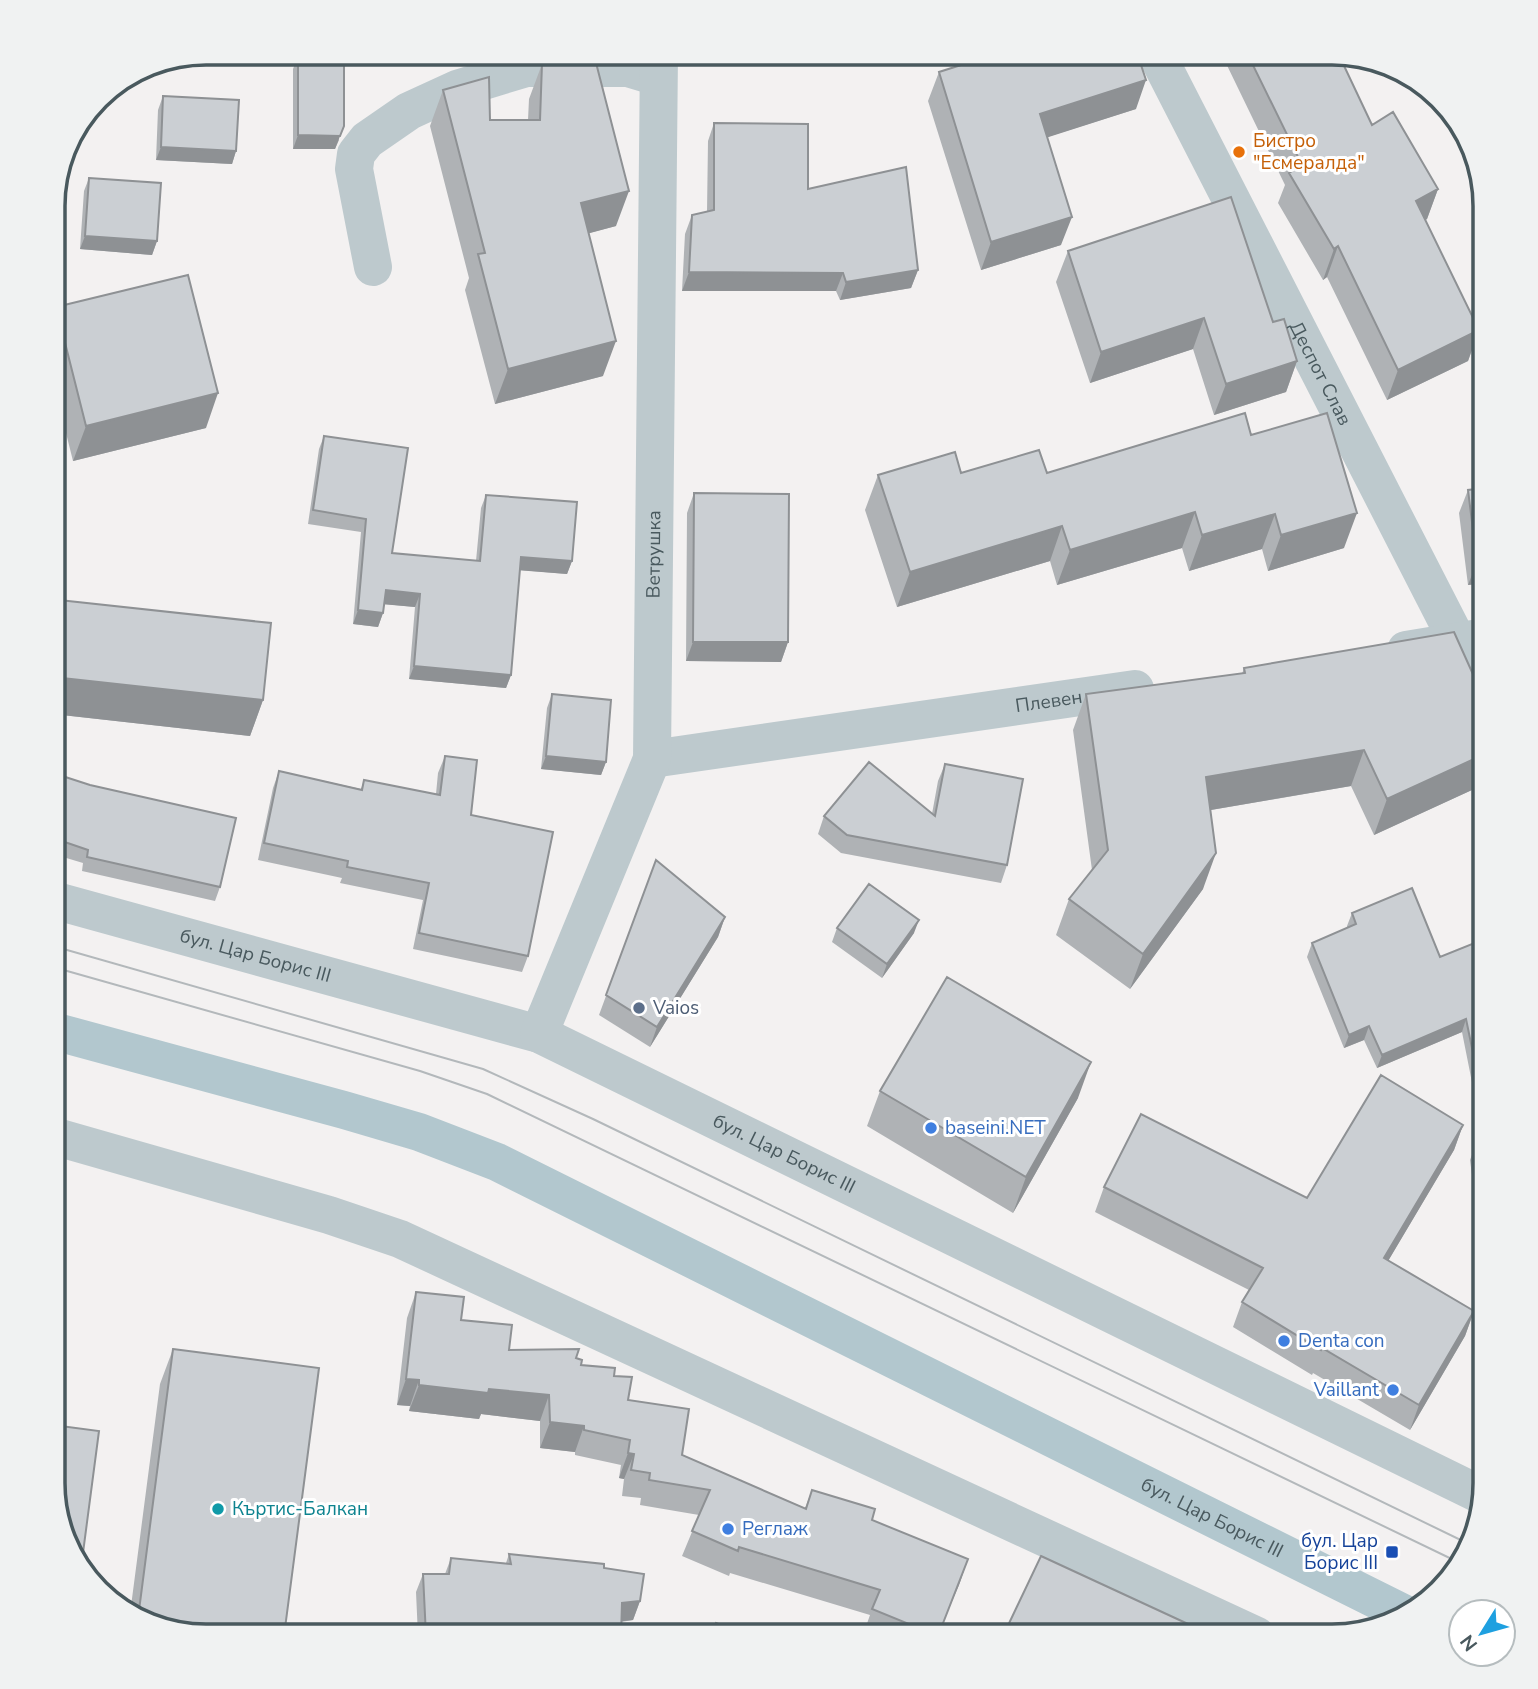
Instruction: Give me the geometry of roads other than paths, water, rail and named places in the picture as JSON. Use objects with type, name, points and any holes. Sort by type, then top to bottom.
[{"type":"main road","name":"бул. Цар Борис III","points":[[65,1034],[357,1113],[419,1132],[497,1162],[1396,1609]]},
{"type":"street","points":[[373,267],[354,169],[356,154],[367,140],[409,111],[457,89],[526,68],[628,68],[659,65]]},
{"type":"street","name":"Ветрушка","points":[[539,1034],[653,759],[659,65]]},
{"type":"street","name":"Деспот Слав","points":[[1162,65],[1472,640]]},
{"type":"street","points":[[1377,654],[1472,640]]},
{"type":"street","name":"Плевен","points":[[653,759],[1172,684]]},
{"type":"street","name":"бул. Цар Борис III","points":[[65,904],[539,1034],[1473,1491]]},
{"type":"street","points":[[65,1139],[329,1215],[400,1239],[1231,1624]]},
{"type":"tram line","points":[[65,949],[483,1069],[593,1119],[1461,1540]]},
{"type":"tram line","points":[[65,970],[420,1071],[487,1094],[1452,1559]]},
{"type":"place","name":"Бистро \"Есмералда\"","points":[[1239,152]]},
{"type":"place","name":"Vaios","points":[[639,1008]]},
{"type":"place","name":"baseini.NET","points":[[931,1128]]},
{"type":"place","name":"Denta con","points":[[1284,1341]]},
{"type":"place","name":"Vaillant","points":[[1393,1390]]},
{"type":"place","name":"Къртис-Балкан","points":[[218,1509]]},
{"type":"place","name":"Реглаж","points":[[728,1529]]},
{"type":"place","name":"бул. Цар Борис ІІІ","points":[[1392,1552]]}]
